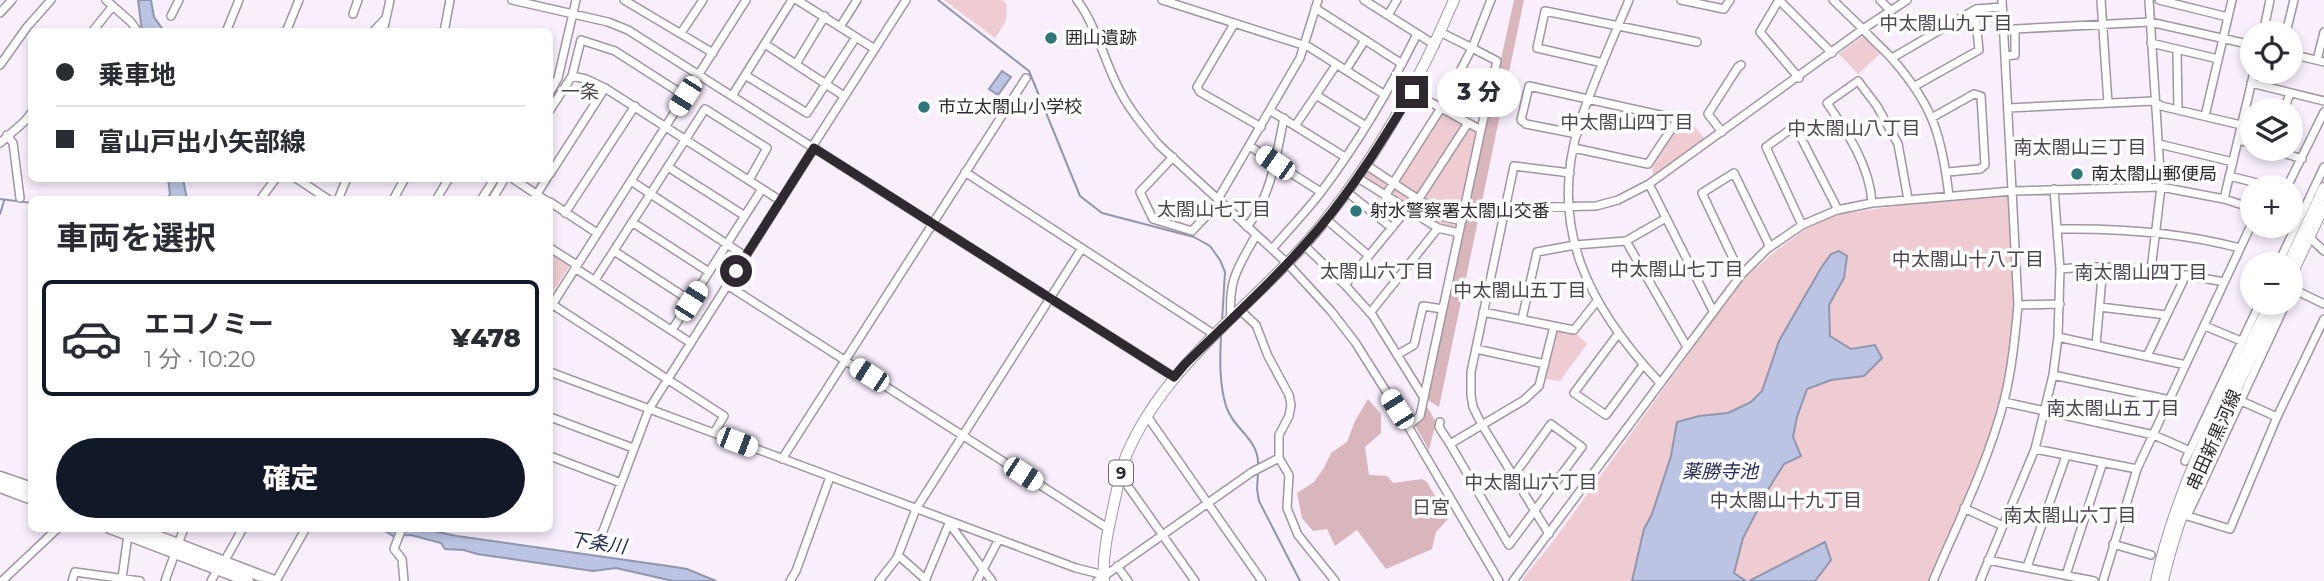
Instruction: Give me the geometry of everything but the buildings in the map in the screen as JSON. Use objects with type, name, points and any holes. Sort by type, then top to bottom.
[{"type":"highway","points":[[0,477],[28,487]]},
{"type":"highway","points":[[0,487],[28,498]]},
{"type":"highway","points":[[132,532],[220,566],[275,581]]},
{"type":"highway","points":[[220,566],[248,581]]},
{"type":"main road","name":"9","points":[[1102,579],[1108,529],[1120,475],[1147,416],[1174,377],[1287,264],[1358,178],[1412,92],[1454,0]]},
{"type":"main road","points":[[2303,223],[2324,188]]},
{"type":"main road","points":[[2303,225],[2324,206]]},
{"type":"main road","name":"串田新黒河線","points":[[2156,581],[2178,505],[2201,446],[2264,315]]},
{"type":"main road","name":"串田新黒河線","points":[[2163,581],[2208,449],[2272,315]]},
{"type":"street","points":[[0,13],[12,0]]},
{"type":"street","points":[[0,65],[27,27],[51,0]]},
{"type":"street","points":[[171,16],[179,0]]},
{"type":"street","points":[[228,28],[239,0]]},
{"type":"street","points":[[288,28],[299,0]]},
{"type":"street","points":[[353,14],[358,0]]},
{"type":"street","points":[[384,28],[390,0]]},
{"type":"street","points":[[445,28],[450,0]]},
{"type":"street","points":[[512,0],[574,13],[628,30],[1174,377]]},
{"type":"street","points":[[553,87],[558,78],[576,0]]},
{"type":"street","points":[[624,0],[713,53]]},
{"type":"street","points":[[553,301],[746,0]]},
{"type":"street","points":[[732,96],[795,0],[875,49]]},
{"type":"street","points":[[840,27],[857,0]]},
{"type":"street","points":[[597,547],[649,409],[906,0]]},
{"type":"street","points":[[1077,0],[1091,24],[1127,104],[1142,125],[1172,157],[1287,264],[1331,311],[1355,342],[1499,581]]},
{"type":"street","points":[[1162,0],[1305,46],[1385,95]]},
{"type":"street","points":[[1172,157],[1139,192],[1153,219],[1192,231],[1219,200],[1271,111],[1305,46],[1318,0]]},
{"type":"street","points":[[1364,0],[1435,45]]},
{"type":"street","points":[[1388,15],[1397,0]]},
{"type":"street","points":[[1385,196],[1441,108],[1472,48],[1491,0]]},
{"type":"street","points":[[1629,0],[1577,134],[1570,173],[1569,207],[1583,273],[1597,301],[1618,334],[1660,383]]},
{"type":"street","points":[[1681,0],[1724,9],[1730,0]]},
{"type":"street","points":[[1798,78],[1760,32],[1779,0],[1832,53]]},
{"type":"street","points":[[1833,0],[1892,58],[1915,86],[1933,117],[1948,172],[1950,196]]},
{"type":"street","points":[[1880,0],[1891,11]]},
{"type":"street","points":[[1506,208],[1596,206],[1618,200],[1649,184],[1907,0]]},
{"type":"street","points":[[2101,0],[2108,103]]},
{"type":"street","points":[[2149,0],[2161,187],[2151,270]]},
{"type":"street","points":[[2159,0],[2200,4],[2228,17]]},
{"type":"street","points":[[2205,116],[2232,0]]},
{"type":"street","points":[[2266,21],[2270,0]]},
{"type":"street","points":[[2289,21],[2294,0]]},
{"type":"street","points":[[681,33],[700,1]]},
{"type":"street","points":[[94,28],[108,2],[135,28]]},
{"type":"street","points":[[1892,58],[1976,9],[2002,4],[2018,305],[2011,372],[1994,435],[1933,581]]},
{"type":"street","points":[[1315,8],[1402,64]]},
{"type":"street","points":[[1603,63],[1537,48],[1545,11],[1697,42]]},
{"type":"street","points":[[1915,86],[1979,50],[1975,11]]},
{"type":"street","points":[[796,64],[825,16]]},
{"type":"street","points":[[376,28],[386,17]]},
{"type":"street","points":[[2005,56],[2015,55],[2015,29],[2103,23],[2150,22],[2240,42]]},
{"type":"street","points":[[1234,24],[1197,87],[1200,92],[1261,127]]},
{"type":"street","points":[[1408,426],[1420,416],[1497,61],[1440,32]]},
{"type":"street","points":[[2303,57],[2321,61],[2324,32]]},
{"type":"street","points":[[1272,249],[1321,192],[1366,126],[1417,34]]},
{"type":"street","points":[[746,75],[807,113],[856,37]]},
{"type":"street","points":[[553,105],[572,76],[581,40],[615,51],[685,96]]},
{"type":"street","points":[[1346,70],[1365,40]]},
{"type":"street","points":[[2151,43],[2218,60]]},
{"type":"street","points":[[765,44],[844,96]]},
{"type":"street","points":[[2177,51],[2178,109]]},
{"type":"street","points":[[1295,126],[1336,65]]},
{"type":"street","points":[[1722,132],[1708,114],[1741,65]]},
{"type":"street","points":[[572,76],[605,88],[781,201]]},
{"type":"street","points":[[782,459],[1026,78]]},
{"type":"street","points":[[1872,203],[1865,172],[1855,147],[1827,103],[1858,81],[1877,106],[1898,144],[1908,199]]},
{"type":"street","points":[[2255,84],[2324,101]]},
{"type":"street","points":[[1574,148],[1648,164],[1678,119],[1529,86],[1521,120],[1526,124],[1577,134]]},
{"type":"street","points":[[553,169],[605,88]]},
{"type":"street","points":[[1412,92],[1481,131]]},
{"type":"street","points":[[1933,117],[1974,93],[1981,96],[1985,165],[1980,169],[1948,172]]},
{"type":"street","points":[[2288,98],[2290,93]]},
{"type":"street","points":[[1316,95],[1366,126]]},
{"type":"street","points":[[2008,108],[2154,101],[2161,106],[2240,125]]},
{"type":"street","points":[[565,213],[635,106]]},
{"type":"street","points":[[595,280],[705,109],[767,148],[749,180]]},
{"type":"street","points":[[1271,111],[1345,157]]},
{"type":"street","points":[[2303,157],[2324,112]]},
{"type":"street","points":[[0,142],[28,117]]},
{"type":"street","points":[[1247,227],[1268,192],[1284,118]]},
{"type":"street","points":[[1418,200],[1468,123]]},
{"type":"street","points":[[1802,225],[1766,147],[1795,126],[1838,210]]},
{"type":"street","points":[[2224,199],[2240,130]]},
{"type":"street","points":[[7,135],[13,143],[20,198]]},
{"type":"street","points":[[2159,144],[2233,162]]},
{"type":"street","points":[[1250,146],[1321,192]]},
{"type":"street","points":[[1366,166],[1445,217],[1462,221]]},
{"type":"street","points":[[1549,534],[1473,408],[1471,372],[1514,166],[1570,173]]},
{"type":"street","points":[[668,167],[745,216]]},
{"type":"street","points":[[2303,220],[2324,167]]},
{"type":"street","points":[[965,172],[1216,334]]},
{"type":"street","points":[[1741,275],[1702,193],[1734,173],[1770,247]]},
{"type":"street","points":[[2230,176],[2240,179]]},
{"type":"street","points":[[1358,178],[1438,228],[1459,233]]},
{"type":"street","points":[[631,181],[745,256]]},
{"type":"street","points":[[301,182],[318,196]]},
{"type":"street","points":[[518,182],[540,196]]},
{"type":"street","points":[[537,194],[544,182]]},
{"type":"street","points":[[1649,184],[1713,311]]},
{"type":"street","points":[[1513,581],[1741,275],[1770,247],[1802,225],[1838,210],[1872,203],[2054,189],[2161,187],[2240,204]]},
{"type":"street","points":[[672,330],[762,189]]},
{"type":"street","points":[[1980,581],[2035,449],[2053,376],[2060,304],[2059,229],[2054,189]]},
{"type":"street","points":[[1347,192],[1392,228]]},
{"type":"street","points":[[553,205],[597,233]]},
{"type":"street","points":[[1345,285],[1407,209]]},
{"type":"street","points":[[1522,319],[1537,252],[1575,245],[1626,241],[1666,218]]},
{"type":"street","points":[[1326,219],[1369,256]]},
{"type":"street","points":[[632,222],[709,272]]},
{"type":"street","points":[[1370,313],[1438,228]]},
{"type":"street","points":[[2059,229],[2156,231],[2199,237],[2240,248]]},
{"type":"street","points":[[2303,231],[2324,251]]},
{"type":"street","points":[[1230,320],[1234,273],[1256,235]]},
{"type":"street","points":[[2103,581],[2137,470],[2245,238]]},
{"type":"street","points":[[1626,241],[1687,347]]},
{"type":"street","points":[[1304,245],[1370,313],[1424,398]]},
{"type":"street","points":[[879,581],[898,555],[916,509],[1082,248]]},
{"type":"street","points":[[553,250],[691,343]]},
{"type":"street","points":[[614,251],[691,301]]},
{"type":"street","points":[[2060,269],[2103,266],[2151,270],[2224,282]]},
{"type":"street","points":[[2096,345],[2103,266]]},
{"type":"street","points":[[2147,356],[2186,275]]},
{"type":"street","points":[[727,285],[1108,529]]},
{"type":"street","points":[[2303,295],[2324,304]]},
{"type":"street","points":[[1483,312],[1574,330],[1597,301]]},
{"type":"street","points":[[2018,305],[2060,304]]},
{"type":"street","points":[[1397,355],[1414,345],[1423,306],[1443,309]]},
{"type":"street","points":[[553,307],[724,416],[714,433]]},
{"type":"street","points":[[2100,307],[2166,315]]},
{"type":"street","points":[[1240,310],[1256,325],[1268,356],[1289,395],[1289,416],[1279,435],[1279,458],[1289,475],[1287,508],[1297,535],[1335,581]]},
{"type":"street","points":[[2185,461],[2254,315]]},
{"type":"street","points":[[2280,315],[2184,515],[2230,529],[2277,417],[2324,319]]},
{"type":"street","points":[[1450,444],[1532,394],[1539,386],[1554,326]]},
{"type":"street","points":[[2205,326],[2241,341]]},
{"type":"street","points":[[1618,334],[1574,393],[1605,415],[1643,365]]},
{"type":"street","points":[[2058,337],[2186,365]]},
{"type":"street","points":[[1476,349],[1545,364]]},
{"type":"street","points":[[553,373],[1102,579],[1251,472],[1279,458]]},
{"type":"street","points":[[2053,376],[2170,400]]},
{"type":"street","points":[[2239,400],[2277,417]]},
{"type":"street","points":[[2004,402],[2154,435],[2190,451]]},
{"type":"street","points":[[1147,416],[1262,581]]},
{"type":"street","points":[[553,418],[634,448]]},
{"type":"street","points":[[1440,422],[1439,427],[1509,545],[1582,447],[1551,424],[1514,475]]},
{"type":"street","points":[[2035,449],[2137,470]]},
{"type":"street","points":[[2027,567],[2066,456]]},
{"type":"street","points":[[553,457],[621,483]]},
{"type":"street","points":[[2066,575],[2103,462]]},
{"type":"street","points":[[1120,475],[1195,581]]},
{"type":"street","points":[[790,581],[830,477]]},
{"type":"street","points":[[1964,508],[2003,526]]},
{"type":"street","points":[[949,522],[992,581]]},
{"type":"street","points":[[898,555],[925,580],[949,522]]},
{"type":"street","points":[[2,581],[54,532]]},
{"type":"street","points":[[121,578],[132,532]]},
{"type":"street","points":[[164,581],[183,532]]},
{"type":"street","points":[[211,581],[241,532]]},
{"type":"street","points":[[275,581],[304,532]]},
{"type":"street","points":[[400,532],[394,549],[402,559],[404,581]]},
{"type":"street","points":[[977,581],[999,539]]},
{"type":"street","points":[[2113,544],[2151,555]]},
{"type":"street","points":[[1988,560],[2094,581]]},
{"type":"street","points":[[1117,566],[1128,581]]},
{"type":"street","points":[[72,581],[75,572],[92,578],[140,581]]},
{"type":"shaded area","points":[[944,0],[1002,0],[1007,4],[1006,21],[995,38]]},
{"type":"shaded area","points":[[1514,0],[1524,0],[1439,407],[1426,399]]},
{"type":"shaded area","points":[[1863,36],[1881,53],[1858,74],[1839,54]]},
{"type":"shaded area","points":[[1445,114],[1460,122],[1462,128],[1419,193],[1414,194],[1397,183]]},
{"type":"shaded area","points":[[1684,114],[1705,139],[1653,176],[1652,165]]},
{"type":"shaded area","points":[[1471,128],[1478,135],[1461,215],[1457,217],[1423,199],[1467,130]]},
{"type":"shaded area","points":[[1367,171],[1388,183],[1385,191],[1363,177]]},
{"type":"shaded area","points":[[1394,189],[1458,226],[1442,225],[1424,217],[1392,196]]},
{"type":"shaded area","points":[[2013,195],[2018,306],[2004,405],[1933,581],[1521,581],[1554,540],[1743,279],[1773,253],[1804,230],[1840,214],[1911,204]]},
{"type":"shaded area","points":[[553,253],[571,264],[553,291]]},
{"type":"shaded area","points":[[1555,329],[1576,333],[1587,344],[1560,381],[1544,379]]},
{"type":"shaded area","points":[[1368,399],[1381,414],[1381,433],[1365,447],[1369,475],[1387,476],[1393,483],[1422,479],[1427,482],[1448,519],[1436,532],[1432,549],[1386,569],[1357,530],[1335,546],[1327,529],[1313,531],[1302,518],[1297,493],[1314,482],[1331,453],[1347,442]]},
{"type":"shaded area","points":[[1426,405],[1436,422],[1429,450],[1415,425],[1423,419]]},
{"type":"water","points":[[138,0],[151,0],[154,17],[162,28],[142,28]]},
{"type":"water","points":[[1002,71],[1011,77],[998,95],[989,89]]},
{"type":"water","points":[[168,182],[184,182],[186,196],[169,196]]},
{"type":"water","name":"薬勝寺池","points":[[1839,251],[1847,256],[1844,278],[1829,305],[1830,336],[1851,349],[1875,345],[1882,358],[1864,376],[1831,380],[1807,389],[1793,437],[1801,456],[1784,464],[1743,538],[1734,573],[1746,581],[1632,581],[1644,529],[1652,514],[1671,456],[1677,422],[1728,413],[1751,402],[1762,391],[1779,341],[1821,268],[1831,254]]},
{"type":"water","points":[[387,532],[438,532],[687,569],[716,581],[673,581],[616,568],[593,571],[445,549],[441,543],[411,535],[393,536]]},
{"type":"water","points":[[1825,542],[1831,560],[1815,581],[1749,581]]},
{"type":"waterway","points":[[938,0],[1029,71],[1080,196],[1102,213],[1194,237],[1210,246],[1225,272],[1222,321]]},
{"type":"waterway","points":[[0,199],[28,202]]},
{"type":"waterway","points":[[0,214],[4,201]]},
{"type":"waterway","points":[[1221,334],[1221,379],[1226,406],[1254,448],[1258,464]]},
{"type":"waterway","points":[[1258,473],[1259,501],[1300,581]]},
{"type":"place","name":"囲山遺跡","points":[[1051,38]]},
{"type":"place","name":"市立太閤山小学校","points":[[924,107]]},
{"type":"place","name":"南太閤山郵便局","points":[[2077,174]]},
{"type":"place","name":"射水警察署太閤山交番","points":[[1356,211]]},
{"type":"district","name":"中太閤山九丁目","points":[[1946,23]]},
{"type":"district","name":"一条","points":[[580,91]]},
{"type":"district","name":"中太閤山四丁目","points":[[1627,122]]},
{"type":"district","name":"中太閤山八丁目","points":[[1854,128]]},
{"type":"district","name":"南太閤山三丁目","points":[[2080,147]]},
{"type":"district","name":"太閤山七丁目","points":[[1214,209]]},
{"type":"district","name":"中太閤山十八丁目","points":[[1968,259]]},
{"type":"district","name":"中太閤山七丁目","points":[[1677,269]]},
{"type":"district","name":"太閤山六丁目","points":[[1377,271]]},
{"type":"district","name":"南太閤山四丁目","points":[[2141,272]]},
{"type":"district","name":"中太閤山五丁目","points":[[1520,290]]},
{"type":"district","name":"南太閤山五丁目","points":[[2113,408]]},
{"type":"district","name":"中太閤山六丁目","points":[[1531,482]]},
{"type":"district","name":"中太閤山十九丁目","points":[[1786,500]]},
{"type":"district","name":"日宮","points":[[1431,507]]},
{"type":"district","name":"南太閤山六丁目","points":[[2070,515]]},
{"type":"route","points":[[736,271],[814,148],[1174,377],[1287,264],[1323,224],[1358,178],[1412,92]]},
{"type":"water label","name":"下条川","points":[[598,543]]}]
